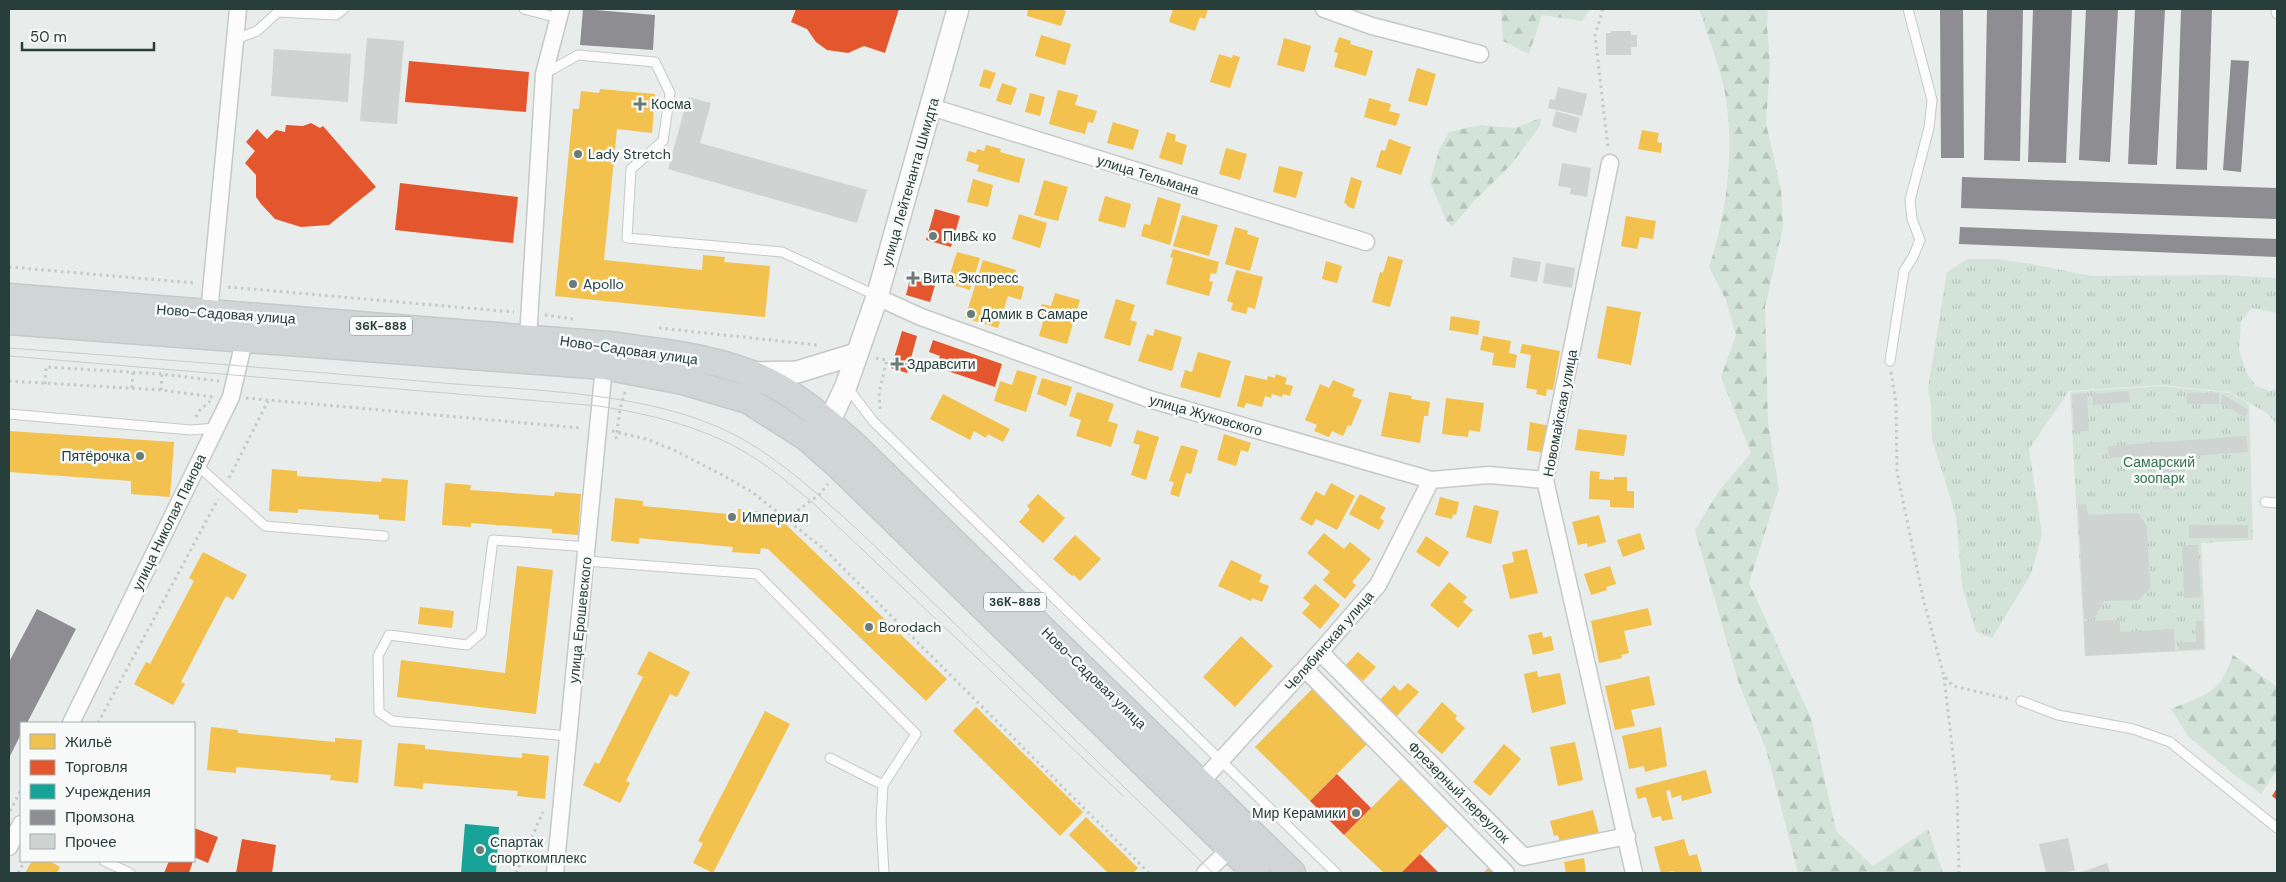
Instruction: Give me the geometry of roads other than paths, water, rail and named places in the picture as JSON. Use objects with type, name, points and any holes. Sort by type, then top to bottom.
[{"type":"main road","name":"Ново-Садовая улица","points":[[9,297],[210,313],[247,327],[604,366],[683,381],[748,400],[814,444],[847,474],[1256,873]]},
{"type":"main road","name":"Ново-Садовая улица","points":[[9,321],[247,327],[529,326],[608,345],[690,356],[751,373],[795,397],[829,422],[1201,782],[1292,873]]},
{"type":"street","points":[[210,313],[238,9]]},
{"type":"street","name":"улица Лейтенанта Шмидта","points":[[814,444],[829,422],[846,386],[878,296],[958,9]]},
{"type":"street","points":[[1324,9],[1372,26],[1480,54]]},
{"type":"street","points":[[529,326],[544,74],[559,13]]},
{"type":"street","name":"улица Тельмана","points":[[931,107],[1366,242]]},
{"type":"street","name":"Новомайская улица","points":[[1610,163],[1545,480],[1634,873]]},
{"type":"street","name":"улица Жуковского","points":[[878,296],[921,317],[1149,399],[1431,480],[1489,475],[1545,480]]},
{"type":"street","name":"улица Николая Панова","points":[[71,722],[231,397],[247,327]]},
{"type":"street","points":[[751,373],[797,372],[856,354]]},
{"type":"street","name":"улица Ерошевского","points":[[555,873],[604,366]]},
{"type":"street","name":"Челябинская улица","points":[[1201,782],[1305,669],[1378,585],[1431,480]]},
{"type":"street","name":"Фрезерный переулок","points":[[1320,652],[1524,857],[1627,836]]},
{"type":"street","points":[[1305,669],[1506,873]]},
{"type":"street","points":[[9,848],[20,826]]},
{"type":"street","points":[[1205,873],[1230,848]]},
{"type":"lane","points":[[236,39],[257,31],[278,12],[336,15],[344,9]]},
{"type":"lane","points":[[524,9],[559,13]]},
{"type":"lane","points":[[1890,361],[1904,271],[1920,240],[1912,219],[1910,200],[1929,128],[1932,100],[1908,9]]},
{"type":"lane","points":[[544,74],[578,55],[655,62],[670,93],[663,141],[631,169],[627,238],[782,252],[878,296]]},
{"type":"lane","points":[[846,386],[873,420],[1220,762],[1336,873]]},
{"type":"lane","points":[[9,414],[191,430],[217,428]]},
{"type":"lane","points":[[197,465],[224,487],[265,526],[384,536]]},
{"type":"lane","points":[[2265,502],[2277,503]]},
{"type":"lane","points":[[568,736],[392,721],[379,712],[378,656],[389,635],[467,645],[481,634],[493,540],[587,554],[757,574],[916,734],[883,785],[881,821],[884,873]]},
{"type":"lane","points":[[2021,702],[2058,715],[2133,729],[2170,742],[2277,828]]},
{"type":"lane","points":[[830,758],[883,785]]},
{"type":"lane","points":[[106,862],[130,873]]},
{"type":"tram line","points":[[9,348],[587,395],[665,409],[701,420],[735,435],[768,455],[829,504],[1213,873]]},
{"type":"tram line","points":[[9,356],[599,406],[681,424],[700,431],[738,448],[756,459],[811,501],[1123,796]]},
{"type":"place","name":"Косма","points":[[640,104]]},
{"type":"place","name":"Lady Stretch","points":[[578,154]]},
{"type":"place","name":"Пив& ко","points":[[933,236]]},
{"type":"place","name":"Вита Экспресс","points":[[913,278]]},
{"type":"place","name":"Apollo","points":[[573,284]]},
{"type":"place","name":"Домик в Самаре","points":[[971,314]]},
{"type":"place","name":"Здравсити","points":[[897,364]]},
{"type":"place","name":"Пятёрочка","points":[[140,456]]},
{"type":"place","name":"Империал","points":[[732,517]]},
{"type":"place","name":"Borodach","points":[[869,627]]},
{"type":"place","name":"Мир Керамики","points":[[1356,813]]},
{"type":"place","name":"Спартак спорткомплекс","points":[[480,850]]},
{"type":"park label","name":"Самарский зоопарк","points":[[2159,470]]}]
